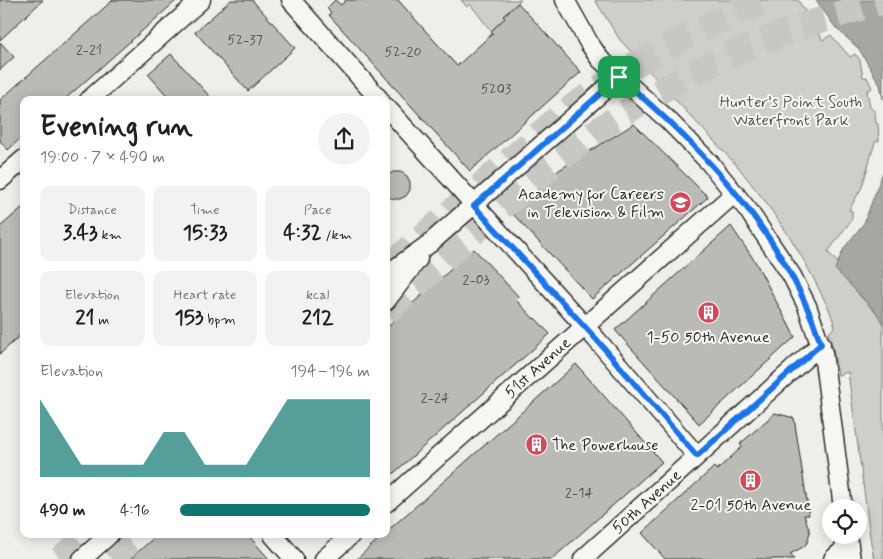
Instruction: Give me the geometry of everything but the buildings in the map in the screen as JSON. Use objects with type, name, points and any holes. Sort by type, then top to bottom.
[{"type":"street","points":[[93,96],[201,0]]},
{"type":"street","points":[[291,0],[376,96]]},
{"type":"street","points":[[564,0],[600,59],[696,148],[735,193],[792,276],[807,306],[821,344],[843,499]]},
{"type":"street","points":[[390,272],[429,244],[474,206],[619,77]]},
{"type":"street","points":[[390,112],[585,327],[697,456]]},
{"type":"street","points":[[2,174],[20,162]]},
{"type":"street","name":"51st Avenue","points":[[390,499],[735,193]]},
{"type":"street","points":[[390,296],[429,244]]},
{"type":"street","name":"50th Avenue","points":[[583,559],[821,344]]},
{"type":"street","points":[[82,559],[106,538]]},
{"type":"street","points":[[276,538],[294,559]]},
{"type":"street","points":[[324,559],[348,538]]},
{"type":"street","points":[[833,559],[849,546]]},
{"type":"green space","points":[[461,0],[521,0],[503,16],[505,18],[491,31],[470,4],[467,7]]},
{"type":"green space","name":"Hunter’s Point South Waterfront Park","points":[[595,0],[798,0],[823,40],[831,35],[850,57],[855,54],[860,60],[863,77],[867,77],[872,88],[867,91],[870,107],[875,112],[876,123],[878,124],[879,141],[875,142],[862,187],[849,210],[852,211],[852,219],[828,252],[845,271],[859,295],[875,312],[883,305],[883,559],[874,559],[848,372],[838,375],[829,333],[835,326],[829,309],[790,237],[764,200],[739,168],[620,40]]},
{"type":"shaded area","points":[[816,0],[883,0],[883,99],[880,85],[859,49],[835,27]]},
{"type":"shaded area","points":[[883,172],[883,324],[876,312],[835,269],[844,248],[864,223]]},
{"type":"tunnel","points":[[392,264],[565,112],[629,68],[684,37],[766,0]]},
{"type":"tunnel","points":[[390,308],[483,224],[557,161],[583,141],[652,96],[726,57],[765,41],[804,26],[883,2]]},
{"type":"tunnel","points":[[61,559],[85,538]]},
{"type":"tunnel","points":[[111,559],[134,538]]},
{"type":"place","name":"Academy for Careers in Television & Film","points":[[680,203]]},
{"type":"place","name":"1-50 50th Avenue","points":[[708,313]]},
{"type":"place","name":"The Powerhouse","points":[[536,445]]},
{"type":"place","name":"2-01 50th Avenue","points":[[751,481]]},
{"type":"route","points":[[619,77],[668,120],[696,148],[748,210],[792,276],[807,306],[821,344],[697,456],[597,340],[474,206],[619,77]]}]
